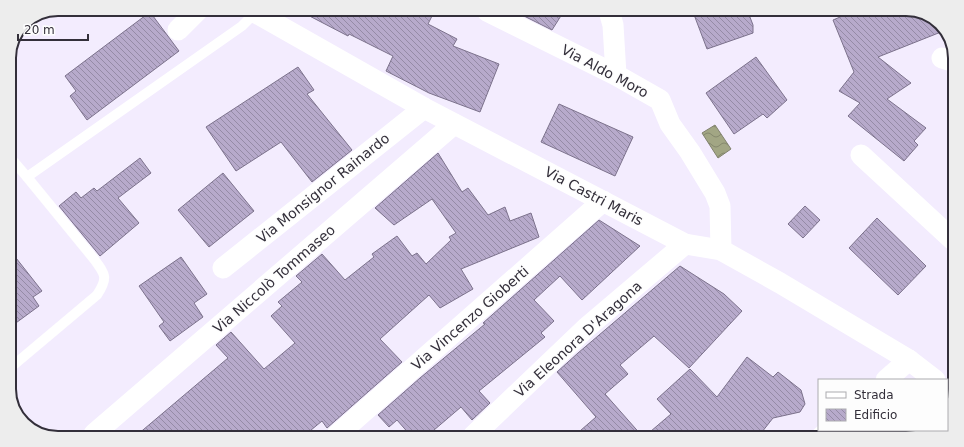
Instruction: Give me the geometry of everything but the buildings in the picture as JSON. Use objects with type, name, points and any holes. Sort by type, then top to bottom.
[{"type":"street","points":[[178,30],[192,16]]},
{"type":"street","name":"Via Castri Maris","points":[[263,16],[424,108],[685,244],[721,250],[909,360],[934,379]]},
{"type":"street","name":"Via Aldo Moro","points":[[497,16],[616,75],[660,100],[670,124],[690,152],[715,192],[720,206],[721,250]]},
{"type":"street","points":[[610,16],[613,26],[616,75]]},
{"type":"street","name":"Via Monsignor Rainardo","points":[[223,268],[424,108]]},
{"type":"street","name":"Via Niccolò Tommaseo","points":[[97,431],[454,124]]},
{"type":"street","points":[[861,155],[948,235]]},
{"type":"street","name":"Via Vincenzo Gioberti","points":[[342,431],[603,201]]},
{"type":"street","name":"Via Eleonora D'Aragona","points":[[478,431],[586,328],[685,244]]},
{"type":"street","points":[[887,379],[909,360]]},
{"type":"lane","points":[[27,176],[242,26],[250,16]]},
{"type":"lane","points":[[16,164],[94,259],[105,278],[104,285],[97,295],[16,363]]},
{"type":"water","points":[[715,125],[731,149],[718,158],[702,133]]}]
